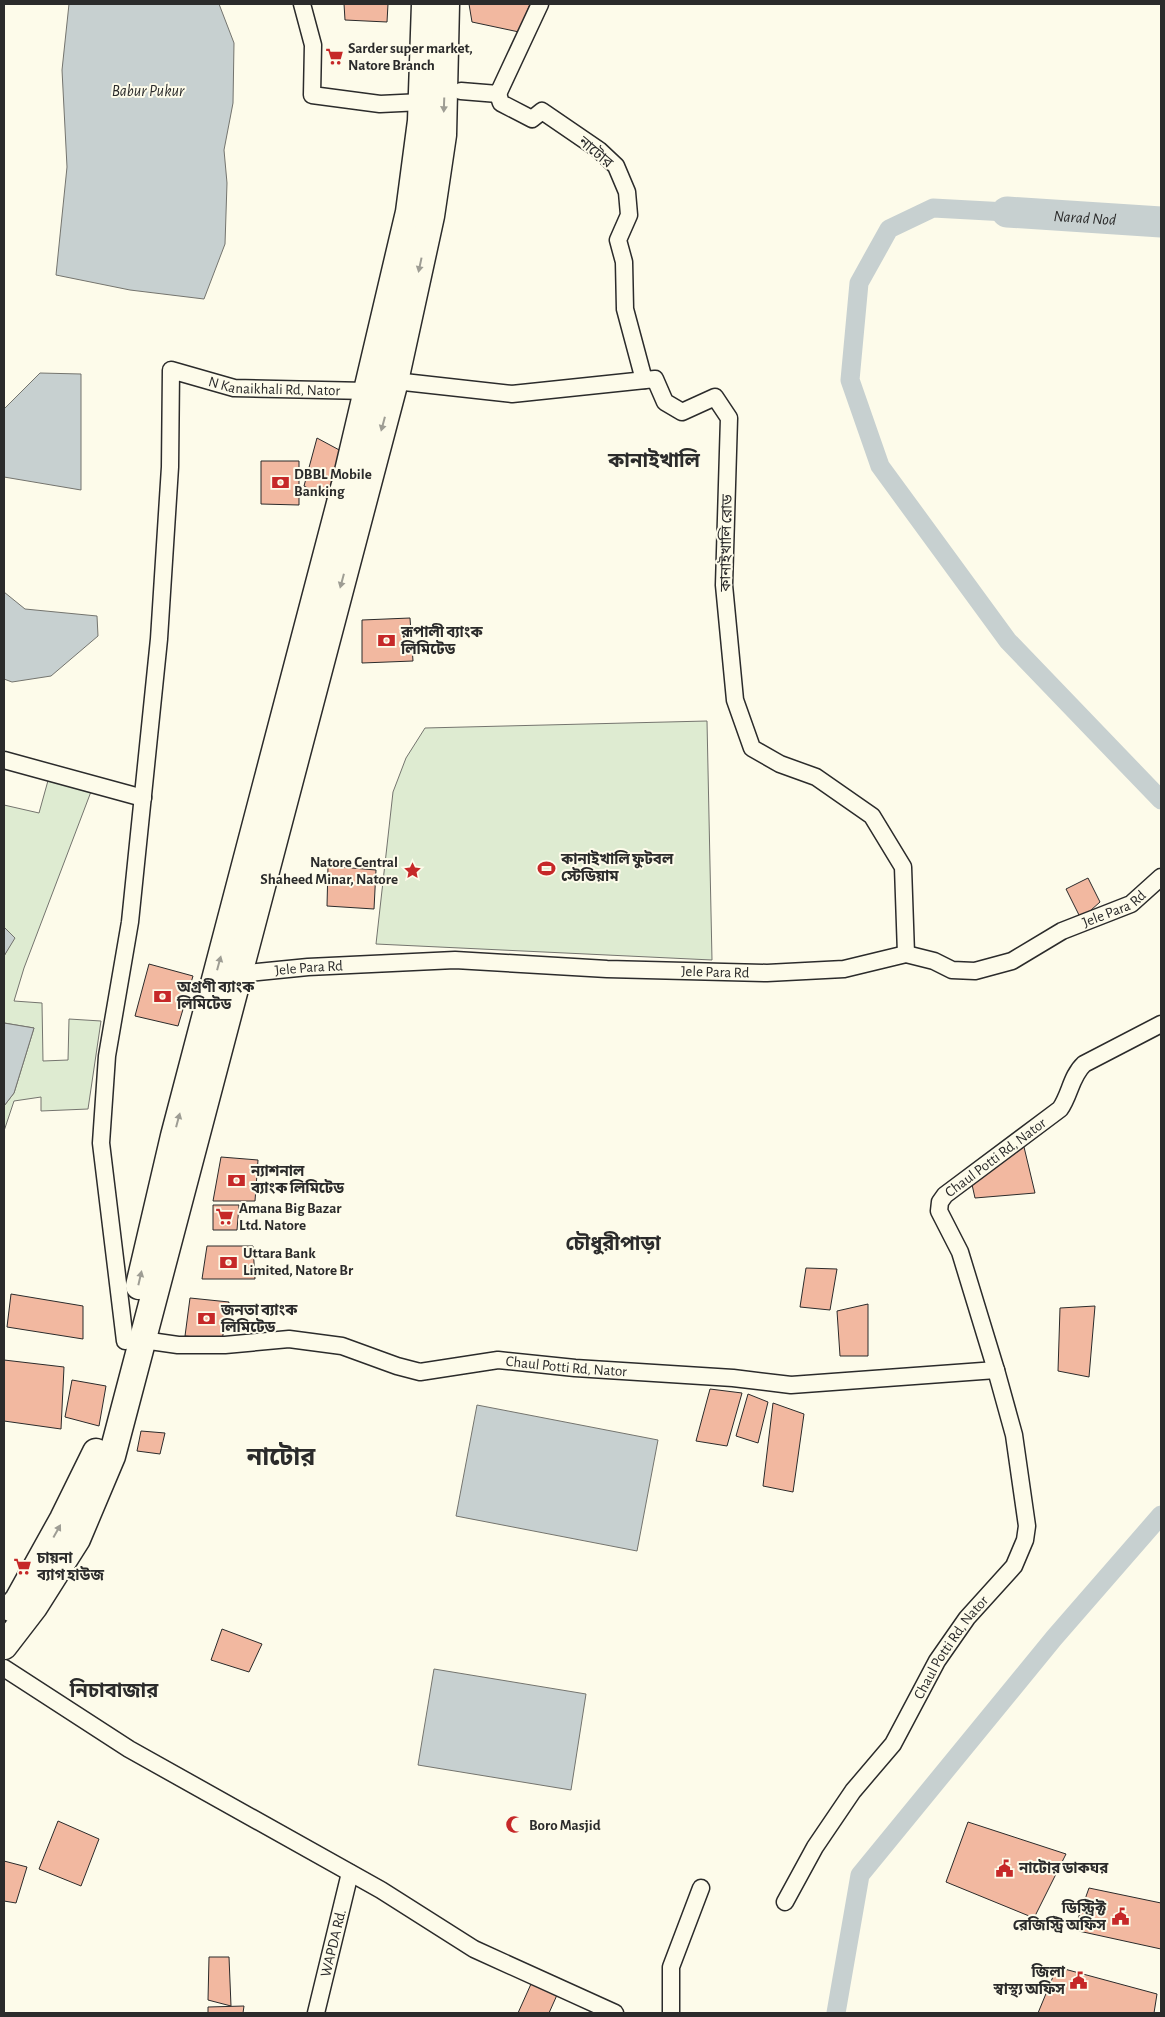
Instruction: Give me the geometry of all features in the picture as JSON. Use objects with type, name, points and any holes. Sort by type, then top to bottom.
[{"type":"highway","points":[[131,1352],[174,1136],[345,484],[409,212],[422,102],[424,4]]},
{"type":"highway","points":[[4,1646],[15,1604],[63,1519],[96,1451],[131,1352],[238,974],[395,381],[431,216],[443,135],[446,4]]},
{"type":"street","points":[[302,4],[313,45],[312,95],[380,104],[422,102]]},
{"type":"street","points":[[460,91],[498,94],[540,4]]},
{"type":"street","name":"নাটোর","points":[[498,94],[501,103],[532,120],[542,111],[599,150],[616,166],[627,192],[629,215],[618,240],[624,262],[625,310],[644,380]]},
{"type":"street","name":"N Kanaikhali Rd, Nator","points":[[143,798],[167,528],[171,370],[234,388],[367,391]]},
{"type":"street","name":"কানাইখালি রোড","points":[[644,380],[655,379],[665,402],[682,412],[714,397],[729,418],[724,585],[735,700],[752,748],[780,764],[816,778],[872,816],[903,867],[906,954]]},
{"type":"street","points":[[395,381],[512,394],[644,380]]},
{"type":"street","points":[[4,760],[143,798],[130,922],[107,1056],[101,1143],[131,1352]]},
{"type":"street","name":"Jele Para Rd","points":[[238,974],[308,967],[455,960],[607,968],[767,973],[844,969],[906,954],[934,961],[952,970],[975,971],[1012,961],[1062,931],[1131,904],[1161,877]]},
{"type":"street","name":"Chaul Potti Rd, Nator","points":[[785,1902],[815,1847],[853,1791],[893,1744],[937,1661],[967,1618],[1014,1566],[1025,1540],[1026,1526],[1015,1442],[996,1370],[960,1252],[939,1211],[940,1202],[945,1195],[1060,1109],[1068,1098],[1077,1070],[1084,1064],[1161,1024]]},
{"type":"street","name":"Chaul Potti Rd, Nator","points":[[131,1352],[178,1345],[298,1340],[342,1346],[397,1366],[420,1372],[498,1360],[575,1368],[733,1378],[791,1385],[996,1370]]},
{"type":"street","points":[[4,1668],[129,1749],[350,1873],[474,1949],[615,2013]]},
{"type":"street","name":"WAPDA Rd.","points":[[316,2013],[350,1873]]},
{"type":"street","points":[[671,2013],[671,1967],[701,1888]]},
{"type":"green space","name":"কানাইখালি ফুটবল স্টেডিয়াম","points":[[707,721],[712,960],[376,944],[393,792],[406,758],[425,728]]},
{"type":"green space","points":[[49,777],[92,789],[24,968],[14,1001],[42,1003],[43,1061],[68,1060],[69,1019],[101,1021],[88,1109],[41,1111],[41,1097],[14,1101],[4,1131],[4,1106],[14,1093],[34,1028],[4,1023],[4,956],[14,938],[4,927],[4,805],[39,813]]},
{"type":"water","name":"Babur Pukur","points":[[69,4],[219,4],[234,43],[233,103],[224,150],[227,183],[225,244],[204,299],[130,290],[56,275],[67,167],[62,70]]},
{"type":"water","points":[[40,373],[81,374],[81,490],[4,477],[4,409]]},
{"type":"water","points":[[4,592],[25,609],[97,616],[98,636],[51,676],[12,682],[4,679]]},
{"type":"water","points":[[4,927],[15,938],[4,956]]},
{"type":"water","points":[[4,1023],[34,1028],[14,1093],[4,1106]]},
{"type":"water","points":[[477,1405],[658,1440],[637,1551],[456,1516]]},
{"type":"water","points":[[434,1669],[586,1694],[571,1790],[418,1765]]},
{"type":"building","points":[[344,4],[388,4],[387,22],[345,20]]},
{"type":"building","points":[[469,4],[530,4],[519,32],[472,22]]},
{"type":"building","points":[[317,438],[343,452],[328,499],[304,486]]},
{"type":"building","name":"DBBL Mobile Banking","points":[[261,461],[299,461],[299,505],[261,504]]},
{"type":"building","name":"রূপালী ব্যাংক লিমিটেড","points":[[410,618],[413,661],[362,663],[362,620]]},
{"type":"building","points":[[328,866],[376,870],[374,909],[327,906]]},
{"type":"building","points":[[1088,878],[1100,902],[1081,919],[1066,889]]},
{"type":"building","name":"অগ্রণী ব্যাংক লিমিটেড","points":[[149,964],[193,976],[178,1026],[135,1016]]},
{"type":"building","points":[[1024,1147],[1035,1193],[975,1198],[971,1180]]},
{"type":"building","name":"ন্যাশনাল ব্যাংক লিমিটেড","points":[[221,1157],[258,1160],[255,1201],[213,1201]]},
{"type":"building","name":"Amana Big Bazar Ltd. Natore","points":[[213,1205],[239,1205],[237,1230],[213,1230]]},
{"type":"building","name":"Uttara Bank Limited, Natore Br","points":[[207,1246],[253,1246],[255,1279],[202,1279]]},
{"type":"building","points":[[806,1268],[837,1269],[830,1310],[800,1307]]},
{"type":"building","points":[[11,1294],[83,1306],[83,1339],[7,1327]]},
{"type":"building","name":"জনতা ব্যাংক লিমিটেড","points":[[190,1298],[229,1302],[222,1340],[185,1336]]},
{"type":"building","points":[[868,1304],[868,1356],[840,1356],[837,1311]]},
{"type":"building","points":[[1095,1306],[1089,1377],[1058,1371],[1060,1308]]},
{"type":"building","points":[[4,1360],[64,1367],[61,1429],[4,1421]]},
{"type":"building","points":[[72,1380],[106,1386],[99,1426],[65,1417]]},
{"type":"building","points":[[710,1389],[742,1393],[727,1446],[696,1441]]},
{"type":"building","points":[[748,1394],[768,1402],[758,1443],[736,1436]]},
{"type":"building","points":[[773,1403],[804,1414],[793,1492],[763,1486]]},
{"type":"building","points":[[141,1431],[165,1433],[160,1454],[137,1451]]},
{"type":"building","points":[[222,1629],[262,1644],[249,1672],[211,1660]]},
{"type":"building","points":[[58,1821],[99,1839],[81,1886],[39,1869]]},
{"type":"building","name":"নাটোর ডাকঘর","points":[[968,1822],[1066,1854],[1034,1918],[946,1882]]},
{"type":"building","points":[[4,1861],[27,1867],[16,1903],[4,1901]]},
{"type":"building","name":"ডিস্ট্রিক্ট রেজিস্ট্রি অফিস","points":[[1089,1888],[1161,1903],[1161,1949],[1074,1930]]},
{"type":"building","points":[[209,1957],[229,1957],[231,2006],[208,2000]]},
{"type":"building","name":"জিলা স্বাস্থ্য অফিস","points":[[1057,1967],[1157,1994],[1154,2013],[1038,2013]]},
{"type":"building","points":[[531,1984],[557,1995],[549,2013],[518,2013]]},
{"type":"building","points":[[244,2006],[243,2013],[208,2013],[208,2007]]},
{"type":"waterway","points":[[1007,212],[933,208],[889,229],[859,283],[850,380],[880,466],[1008,641],[1161,800]]},
{"type":"waterway","name":"Narad Nod","points":[[1007,212],[1161,222]]},
{"type":"waterway","points":[[836,2013],[860,1875],[1054,1638],[1161,1515]]},
{"type":"place","name":"Sarder super market, Natore Branch","points":[[334,57]]},
{"type":"place","name":"DBBL Mobile Banking","points":[[280,483]]},
{"type":"place","name":"রূপালী ব্যাংক লিমিটেড","points":[[387,641]]},
{"type":"place","name":"কানাইখালি ফুটবল স্টেডিয়াম","points":[[547,868]]},
{"type":"place","name":"Natore Central Shaheed Minar, Natore","points":[[412,871]]},
{"type":"place","name":"অগ্রণী ব্যাংক লিমিটেড","points":[[163,996]]},
{"type":"place","name":"ন্যাশনাল ব্যাংক লিমিটেড","points":[[237,1180]]},
{"type":"place","name":"Amana Big Bazar Ltd. Natore","points":[[225,1217]]},
{"type":"place","name":"Uttara Bank Limited, Natore Br","points":[[229,1262]]},
{"type":"place","name":"জনতা ব্যাংক লিমিটেড","points":[[207,1319]]},
{"type":"place","name":"চায়না ব্যাগ হাউজ","points":[[23,1567]]},
{"type":"place","name":"Boro Masjid","points":[[515,1825]]},
{"type":"place","name":"নাটোর ডাকঘর","points":[[1005,1868]]},
{"type":"place","name":"ডিস্ট্রিক্ট রেজিস্ট্রি অফিস","points":[[1120,1917]]},
{"type":"place","name":"জিলা স্বাস্থ্য অফিস","points":[[1079,1981]]},
{"type":"district","name":"কানাইখালি","points":[[654,460]]},
{"type":"district","name":"চৌধুরীপাড়া","points":[[613,1243]]},
{"type":"district","name":"নাটোর","points":[[281,1456]]},
{"type":"district","name":"নিচাবাজার","points":[[114,1690]]}]
